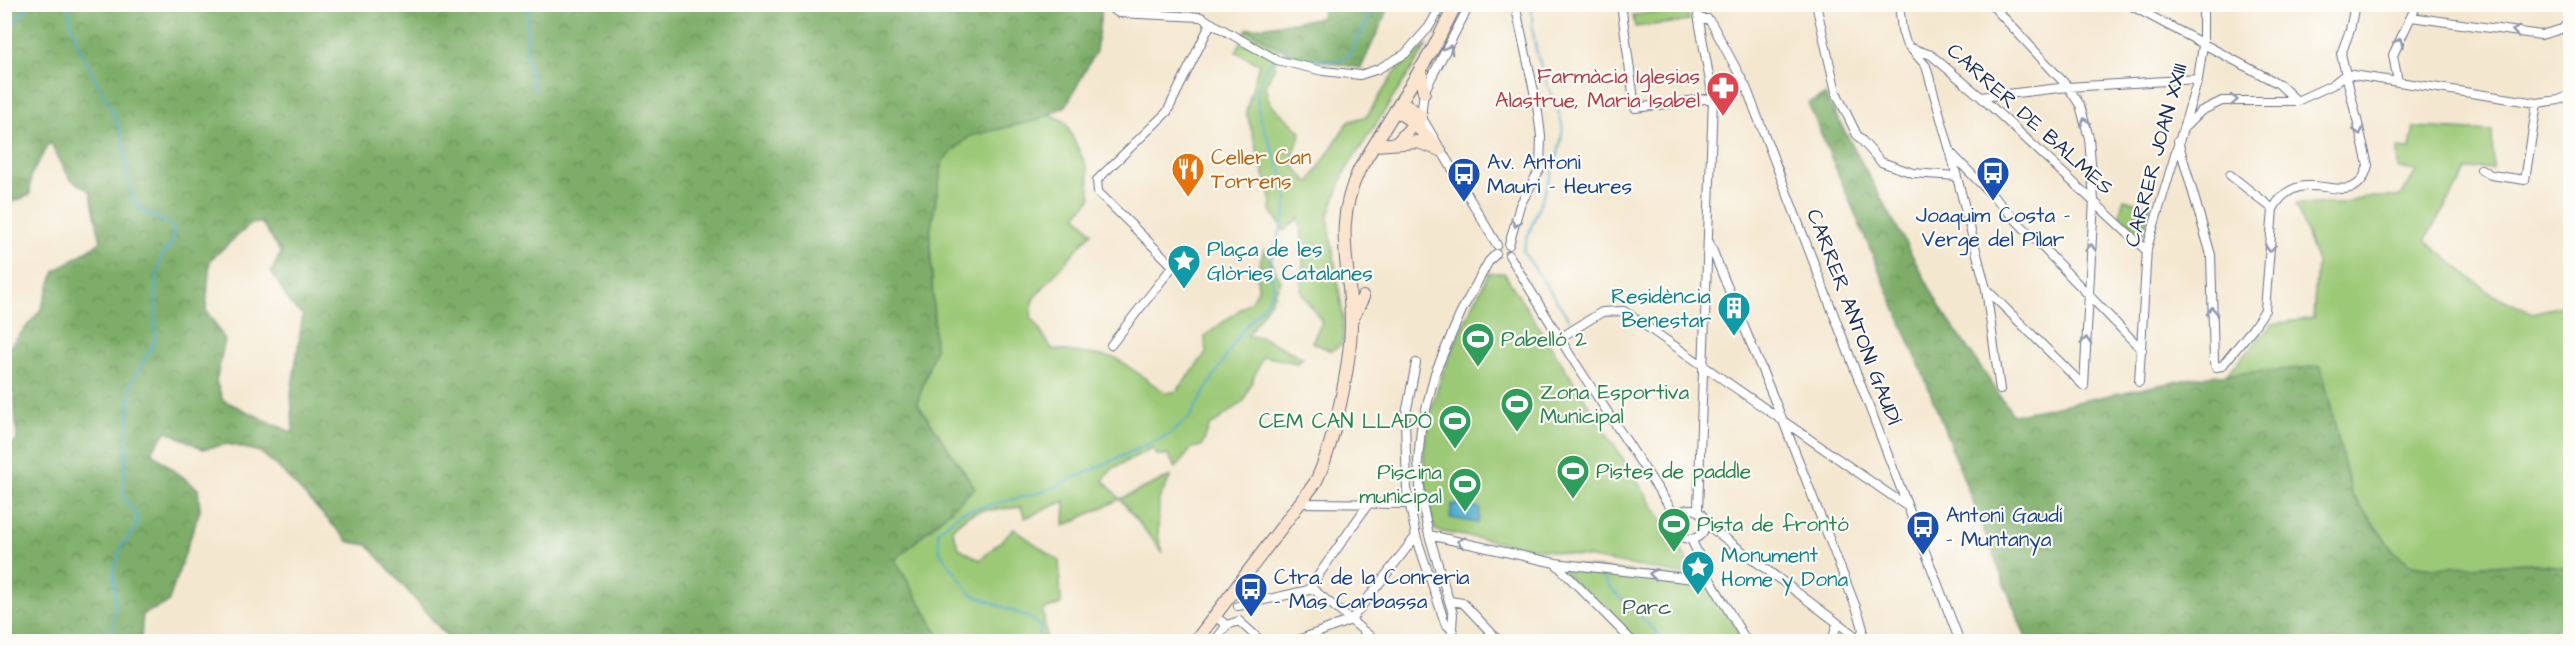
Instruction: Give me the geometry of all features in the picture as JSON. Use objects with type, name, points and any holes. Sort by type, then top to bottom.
[{"type":"street","points":[[1104,4],[1119,13],[1201,17],[1274,58],[1323,71],[1353,75],[1366,73],[1405,54],[1424,35],[1442,4]]},
{"type":"street","points":[[1195,642],[1315,483],[1326,456],[1350,348],[1351,321],[1344,248],[1345,212],[1350,189],[1456,4]]},
{"type":"street","points":[[1398,142],[1418,120],[1424,92],[1470,4]]},
{"type":"street","points":[[1515,4],[1537,105],[1540,169],[1520,205],[1509,245],[1509,255],[1677,518]]},
{"type":"street","points":[[1621,4],[1635,108],[1713,98]]},
{"type":"street","points":[[1696,4],[1713,98],[1698,509],[1706,524],[1861,640]]},
{"type":"street","points":[[1816,4],[1836,92],[1857,135],[1881,162],[1913,173],[1956,176]]},
{"type":"street","points":[[1899,4],[1902,30],[1910,48],[1926,66],[1951,154],[1986,289],[2000,390]]},
{"type":"street","points":[[1986,289],[2084,386],[2094,200],[2089,138],[2080,105],[2068,87],[1990,4]]},
{"type":"street","points":[[2128,4],[2279,84],[2297,101]]},
{"type":"street","name":"CARRER JOAN XXIII","points":[[2139,382],[2147,251],[2198,79],[2203,45],[2204,4]]},
{"type":"street","points":[[2178,141],[2211,255],[2216,367],[2222,366],[2265,310],[2272,209],[2280,196],[2299,185],[2350,189],[2359,185],[2365,178],[2368,165],[2341,54],[2350,30],[2355,4]]},
{"type":"street","points":[[2398,82],[2394,55],[2417,4]]},
{"type":"street","points":[[2411,17],[2541,35],[2562,29],[2571,21]]},
{"type":"street","name":"CARRER ANTONI GAUDÍ","points":[[1699,19],[1708,19],[1712,24],[1746,87],[1960,642]]},
{"type":"street","points":[[1111,345],[1173,266],[1098,192],[1096,184],[1099,177],[1167,112],[1211,23]]},
{"type":"street","name":"CARRER DE BALMES","points":[[1910,48],[1931,55],[1981,97],[2147,251]]},
{"type":"street","points":[[1420,69],[1424,92]]},
{"type":"street","points":[[2185,127],[2201,111],[2222,101],[2297,101],[2332,85],[2346,74],[2537,103],[2559,100],[2571,95]]},
{"type":"street","points":[[1981,97],[2068,87],[2198,79]]},
{"type":"street","points":[[2481,169],[2491,175],[2525,180],[2537,103]]},
{"type":"street","points":[[1399,105],[1418,120],[1440,150],[1497,244],[1496,254],[1489,261],[1457,321],[1435,373],[1422,429],[1419,471],[1421,498],[1429,535],[1453,614],[1451,642]]},
{"type":"street","points":[[1375,145],[1419,142],[1440,150]]},
{"type":"street","points":[[1951,154],[2142,350]]},
{"type":"street","points":[[2229,175],[2272,209]]},
{"type":"street","points":[[1708,239],[1783,421],[1862,624],[1861,640]]},
{"type":"street","points":[[1497,244],[1503,242],[1509,245]]},
{"type":"street","points":[[1496,254],[1502,258],[1509,255]]},
{"type":"street","points":[[1351,321],[1363,297]]},
{"type":"street","points":[[1560,338],[1602,312],[1624,311],[1907,506]]},
{"type":"street","points":[[1416,363],[1405,419],[1407,491],[1416,536],[1444,623],[1452,631]]},
{"type":"street","points":[[1299,503],[1410,504]]},
{"type":"street","points":[[1308,590],[1369,503]]},
{"type":"street","points":[[1698,509],[1687,509],[1677,518],[1674,524],[1677,532],[1682,538],[1690,539],[1701,535],[1706,524]]},
{"type":"street","points":[[1429,535],[1555,563],[1711,581]]},
{"type":"street","points":[[1293,642],[1351,620],[1416,536]]},
{"type":"street","points":[[1690,539],[1711,581],[1747,642]]},
{"type":"street","points":[[1555,563],[1633,642]]},
{"type":"street","points":[[1238,606],[1313,589],[1377,642]]},
{"type":"street","points":[[1214,642],[1227,624],[1239,621],[1242,615],[1229,595]]},
{"type":"street","points":[[1450,601],[1463,603],[1500,642]]},
{"type":"street","points":[[1214,616],[1227,624]]},
{"type":"street","points":[[1239,621],[1262,642]]},
{"type":"street","points":[[1832,642],[1837,623]]},
{"type":"green space","points":[[5,5],[1102,5],[1096,51],[1066,106],[1038,120],[970,136],[943,160],[930,232],[935,349],[917,403],[975,488],[895,560],[941,641],[451,641],[368,545],[349,542],[279,468],[260,452],[228,444],[203,449],[167,431],[151,452],[198,489],[200,510],[168,603],[143,614],[141,637],[131,641],[77,641],[74,638],[70,641],[5,641],[5,450],[17,440],[14,393],[5,386],[5,352],[40,311],[55,271],[101,242],[90,191],[70,179],[50,142],[31,175],[30,195],[9,203],[5,212]],"holes":[[[262,223],[281,253],[271,272],[292,306],[303,315],[291,393],[293,433],[223,400],[216,381],[225,340],[206,310],[210,260],[251,224]]]},
{"type":"green space","points":[[1325,5],[1390,5],[1361,68],[1293,56],[1247,29],[1320,18]]},
{"type":"green space","points":[[1687,9],[1689,21],[1635,27],[1633,15]]},
{"type":"green space","points":[[1247,29],[1278,47],[1274,68],[1265,87],[1270,103],[1301,132],[1291,163],[1309,183],[1348,122],[1367,116],[1395,72],[1428,44],[1344,173],[1328,217],[1343,317],[1343,343],[1331,351],[1312,342],[1322,322],[1301,292],[1304,247],[1299,218],[1284,231],[1271,210],[1272,202],[1246,111],[1259,64],[1236,52]]},
{"type":"green space","points":[[1825,95],[1943,312],[2013,415],[2198,377],[2321,366],[2351,493],[2394,552],[2412,565],[2433,568],[2528,563],[2570,568],[2570,641],[2027,641],[1921,369],[1808,103]]},
{"type":"green space","points":[[1050,114],[1065,122],[1087,167],[1091,199],[1076,215],[1092,232],[1033,299],[1031,317],[1052,349],[1116,358],[1166,393],[1177,391],[1206,353],[1205,336],[1251,301],[1258,290],[1257,273],[1264,249],[1281,281],[1247,336],[1261,337],[1303,358],[1297,363],[1263,356],[1243,402],[1209,427],[1202,446],[1192,448],[1176,468],[1168,455],[1157,455],[1152,448],[1113,468],[1103,480],[1120,499],[1064,526],[1065,501],[1025,518],[1021,507],[983,510],[960,521],[952,529],[959,548],[980,560],[1014,529],[1059,561],[1061,604],[1043,610],[1047,642],[941,641],[895,560],[975,488],[917,403],[935,349],[930,232],[943,159],[970,136],[1037,120]]},
{"type":"green space","points":[[2414,127],[2492,131],[2493,169],[2467,170],[2425,240],[2488,292],[2531,313],[2563,306],[2570,294],[2570,568],[2528,563],[2433,568],[2412,565],[2394,552],[2351,493],[2321,367],[2227,374],[2273,324],[2313,318],[2317,263],[2296,204],[2342,204],[2366,197],[2400,197],[2417,171],[2398,168],[2397,148],[2410,149]]},
{"type":"green space","points":[[2124,199],[2150,206],[2143,234],[2119,215]]},
{"type":"green space","name":"Zona Esportiva Municipal","points":[[1489,273],[1504,273],[1691,565],[1687,575],[1437,531],[1433,526],[1424,471],[1424,446],[1429,421],[1435,395],[1455,343]]},
{"type":"green space","points":[[1171,476],[1159,499],[1158,536],[1163,553],[1120,499]]},
{"type":"green space","name":"Parc","points":[[1555,563],[1711,581],[1747,641],[1633,641]]},
{"type":"water","name":"Piscina municipal","points":[[1452,504],[1480,508],[1478,523],[1450,518]]},
{"type":"waterway","points":[[4,30],[32,4]]},
{"type":"waterway","points":[[68,4],[77,41],[118,126],[125,151],[133,199],[146,213],[173,227],[173,242],[162,255],[156,281],[155,341],[131,384],[123,496],[137,516],[136,528],[122,545],[114,570],[115,601],[112,642]]},
{"type":"waterway","points":[[528,4],[526,56],[534,90]]},
{"type":"waterway","points":[[1278,57],[1281,55],[1336,62],[1348,56],[1376,4]]},
{"type":"waterway","points":[[1532,4],[1538,57],[1561,120],[1562,136],[1554,168],[1523,251],[1569,319]]},
{"type":"waterway","points":[[1037,642],[1041,627],[1030,618],[971,594],[940,552],[938,531],[962,512],[1046,491],[1168,435],[1189,418],[1240,333],[1264,305],[1274,288],[1269,266],[1285,215],[1288,188],[1259,116],[1257,92],[1268,64],[1274,60]]},
{"type":"waterway","points":[[1598,571],[1614,592],[1667,642]]},
{"type":"place","name":"Farmàcia Iglesias Alastrue, Maria Isabel","points":[[1723,117]]},
{"type":"place","name":"Celler Can Torrens","points":[[1188,198]]},
{"type":"place","name":"Joaquim Costa - Verge del Pilar","points":[[1993,202]]},
{"type":"place","name":"Av. Antoni Mauri - Heures","points":[[1464,203]]},
{"type":"place","name":"Plaça de les Glòries Catalanes","points":[[1184,290]]},
{"type":"place","name":"Residència Benestar","points":[[1734,337]]},
{"type":"place","name":"Pabelló 2","points":[[1478,368]]},
{"type":"place","name":"Zona Esportiva Municipal","points":[[1517,433]]},
{"type":"place","name":"CEM CAN LLADÓ","points":[[1455,450]]},
{"type":"place","name":"Pistes de paddle","points":[[1573,500]]},
{"type":"place","name":"Piscina municipal","points":[[1465,513]]},
{"type":"place","name":"Pista de frontó","points":[[1674,553]]},
{"type":"place","name":"Antoni Gaudí - Muntanya","points":[[1923,556]]},
{"type":"place","name":"Monument Home y Dona","points":[[1698,596]]},
{"type":"place","name":"Ctra. de la Conreria - Mas Carbassa","points":[[1251,618]]}]
